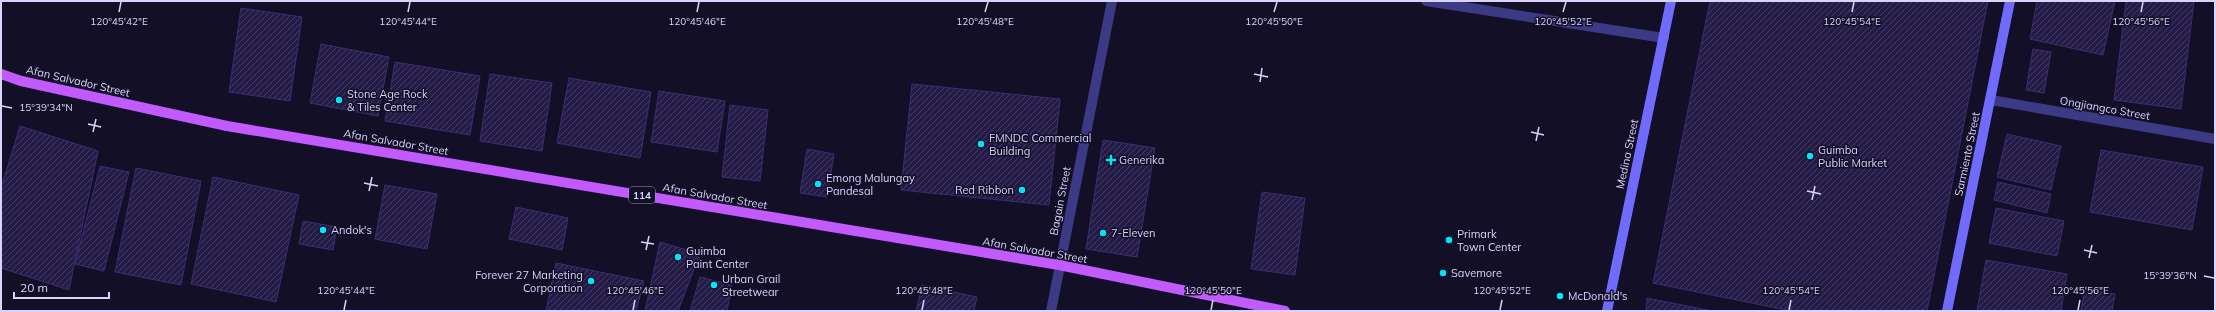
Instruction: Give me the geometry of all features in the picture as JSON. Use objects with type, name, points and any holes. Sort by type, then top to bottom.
[{"type":"main road","name":"Afan Salvador Street","points":[[1,74],[227,126],[1059,265],[1285,311]]},
{"type":"street","name":"Bagain Street","points":[[1051,311],[1112,1]]},
{"type":"street","points":[[1426,1],[1664,38]]},
{"type":"street","name":"Medina Street","points":[[1606,311],[1671,1]]},
{"type":"street","name":"Sarmiento Street","points":[[1948,311],[2010,1]]},
{"type":"street","name":"Ongjiangco Street","points":[[1991,100],[2215,138]]},
{"type":"building","name":"Guimba Public Market","points":[[1710,1],[1988,1],[1927,311],[1791,311],[1653,283]]},
{"type":"building","points":[[2037,1],[2115,1],[2103,55],[2030,39]]},
{"type":"building","points":[[2126,1],[2194,1],[2181,109],[2114,100]]},
{"type":"building","points":[[241,8],[302,17],[290,101],[229,92]]},
{"type":"building","points":[[321,44],[389,57],[378,116],[310,103]]},
{"type":"building","points":[[2033,49],[2051,52],[2044,93],[2026,90]]},
{"type":"building","points":[[395,62],[480,76],[470,135],[385,121]]},
{"type":"building","points":[[490,74],[552,83],[542,151],[480,141]]},
{"type":"building","points":[[569,78],[651,92],[640,158],[557,143]]},
{"type":"building","name":"FMNDC Commercial Building","points":[[912,84],[1060,99],[1049,205],[901,190]]},
{"type":"building","points":[[659,91],[725,101],[717,152],[651,142]]},
{"type":"building","points":[[730,105],[768,110],[760,181],[722,177]]},
{"type":"building","points":[[20,126],[98,151],[69,290],[1,268],[1,188]]},
{"type":"building","points":[[2007,134],[2061,146],[2051,190],[1997,177]]},
{"type":"building","points":[[1103,140],[1155,148],[1137,257],[1086,249]]},
{"type":"building","points":[[807,149],[834,154],[827,197],[800,193]]},
{"type":"building","points":[[2101,150],[2203,167],[2192,230],[2090,212]]},
{"type":"building","points":[[100,166],[129,172],[104,271],[75,264]]},
{"type":"building","points":[[136,168],[201,181],[181,285],[115,272]]},
{"type":"building","points":[[213,177],[299,195],[276,302],[191,284]]},
{"type":"building","points":[[1998,182],[2051,194],[2047,213],[1994,200]]},
{"type":"building","points":[[385,185],[437,194],[427,249],[375,239]]},
{"type":"building","points":[[1262,192],[1305,198],[1295,275],[1251,269]]},
{"type":"building","points":[[516,207],[568,218],[562,250],[509,239]]},
{"type":"building","points":[[1996,208],[2064,221],[2057,256],[1989,243]]},
{"type":"building","points":[[303,221],[337,227],[333,250],[299,244]]},
{"type":"building","points":[[660,242],[700,254],[678,311],[645,311]]},
{"type":"building","points":[[1986,260],[2067,274],[2061,311],[1977,311]]},
{"type":"building","points":[[556,263],[644,281],[636,311],[546,311]]},
{"type":"building","points":[[700,277],[732,285],[727,311],[690,311]]},
{"type":"building","points":[[922,285],[977,297],[974,311],[916,311]]},
{"type":"building","points":[[2085,288],[2115,294],[2112,311],[2081,311]]},
{"type":"building","points":[[1647,298],[1712,311],[1646,311]]},
{"type":"place","name":"Stone Age Rock & Tiles Center","points":[[339,100]]},
{"type":"place","name":"FMNDC Commercial Building","points":[[981,144]]},
{"type":"place","name":"Guimba Public Market","points":[[1810,156]]},
{"type":"place","name":"Generika","points":[[1111,160]]},
{"type":"place","name":"Emong Malungay Pandesal","points":[[818,184]]},
{"type":"place","name":"Red Ribbon","points":[[1022,190]]},
{"type":"place","name":"Andok's","points":[[323,230]]},
{"type":"place","name":"7-Eleven","points":[[1103,233]]},
{"type":"place","name":"Primark Town Center","points":[[1449,240]]},
{"type":"place","name":"Guimba Paint Center","points":[[678,257]]},
{"type":"place","name":"Savemore","points":[[1443,273]]},
{"type":"place","name":"Forever 27 Marketing Corporation","points":[[591,281]]},
{"type":"place","name":"Urban Grail Streetwear","points":[[714,285]]},
{"type":"place","name":"McDonald's","points":[[1560,296]]}]
